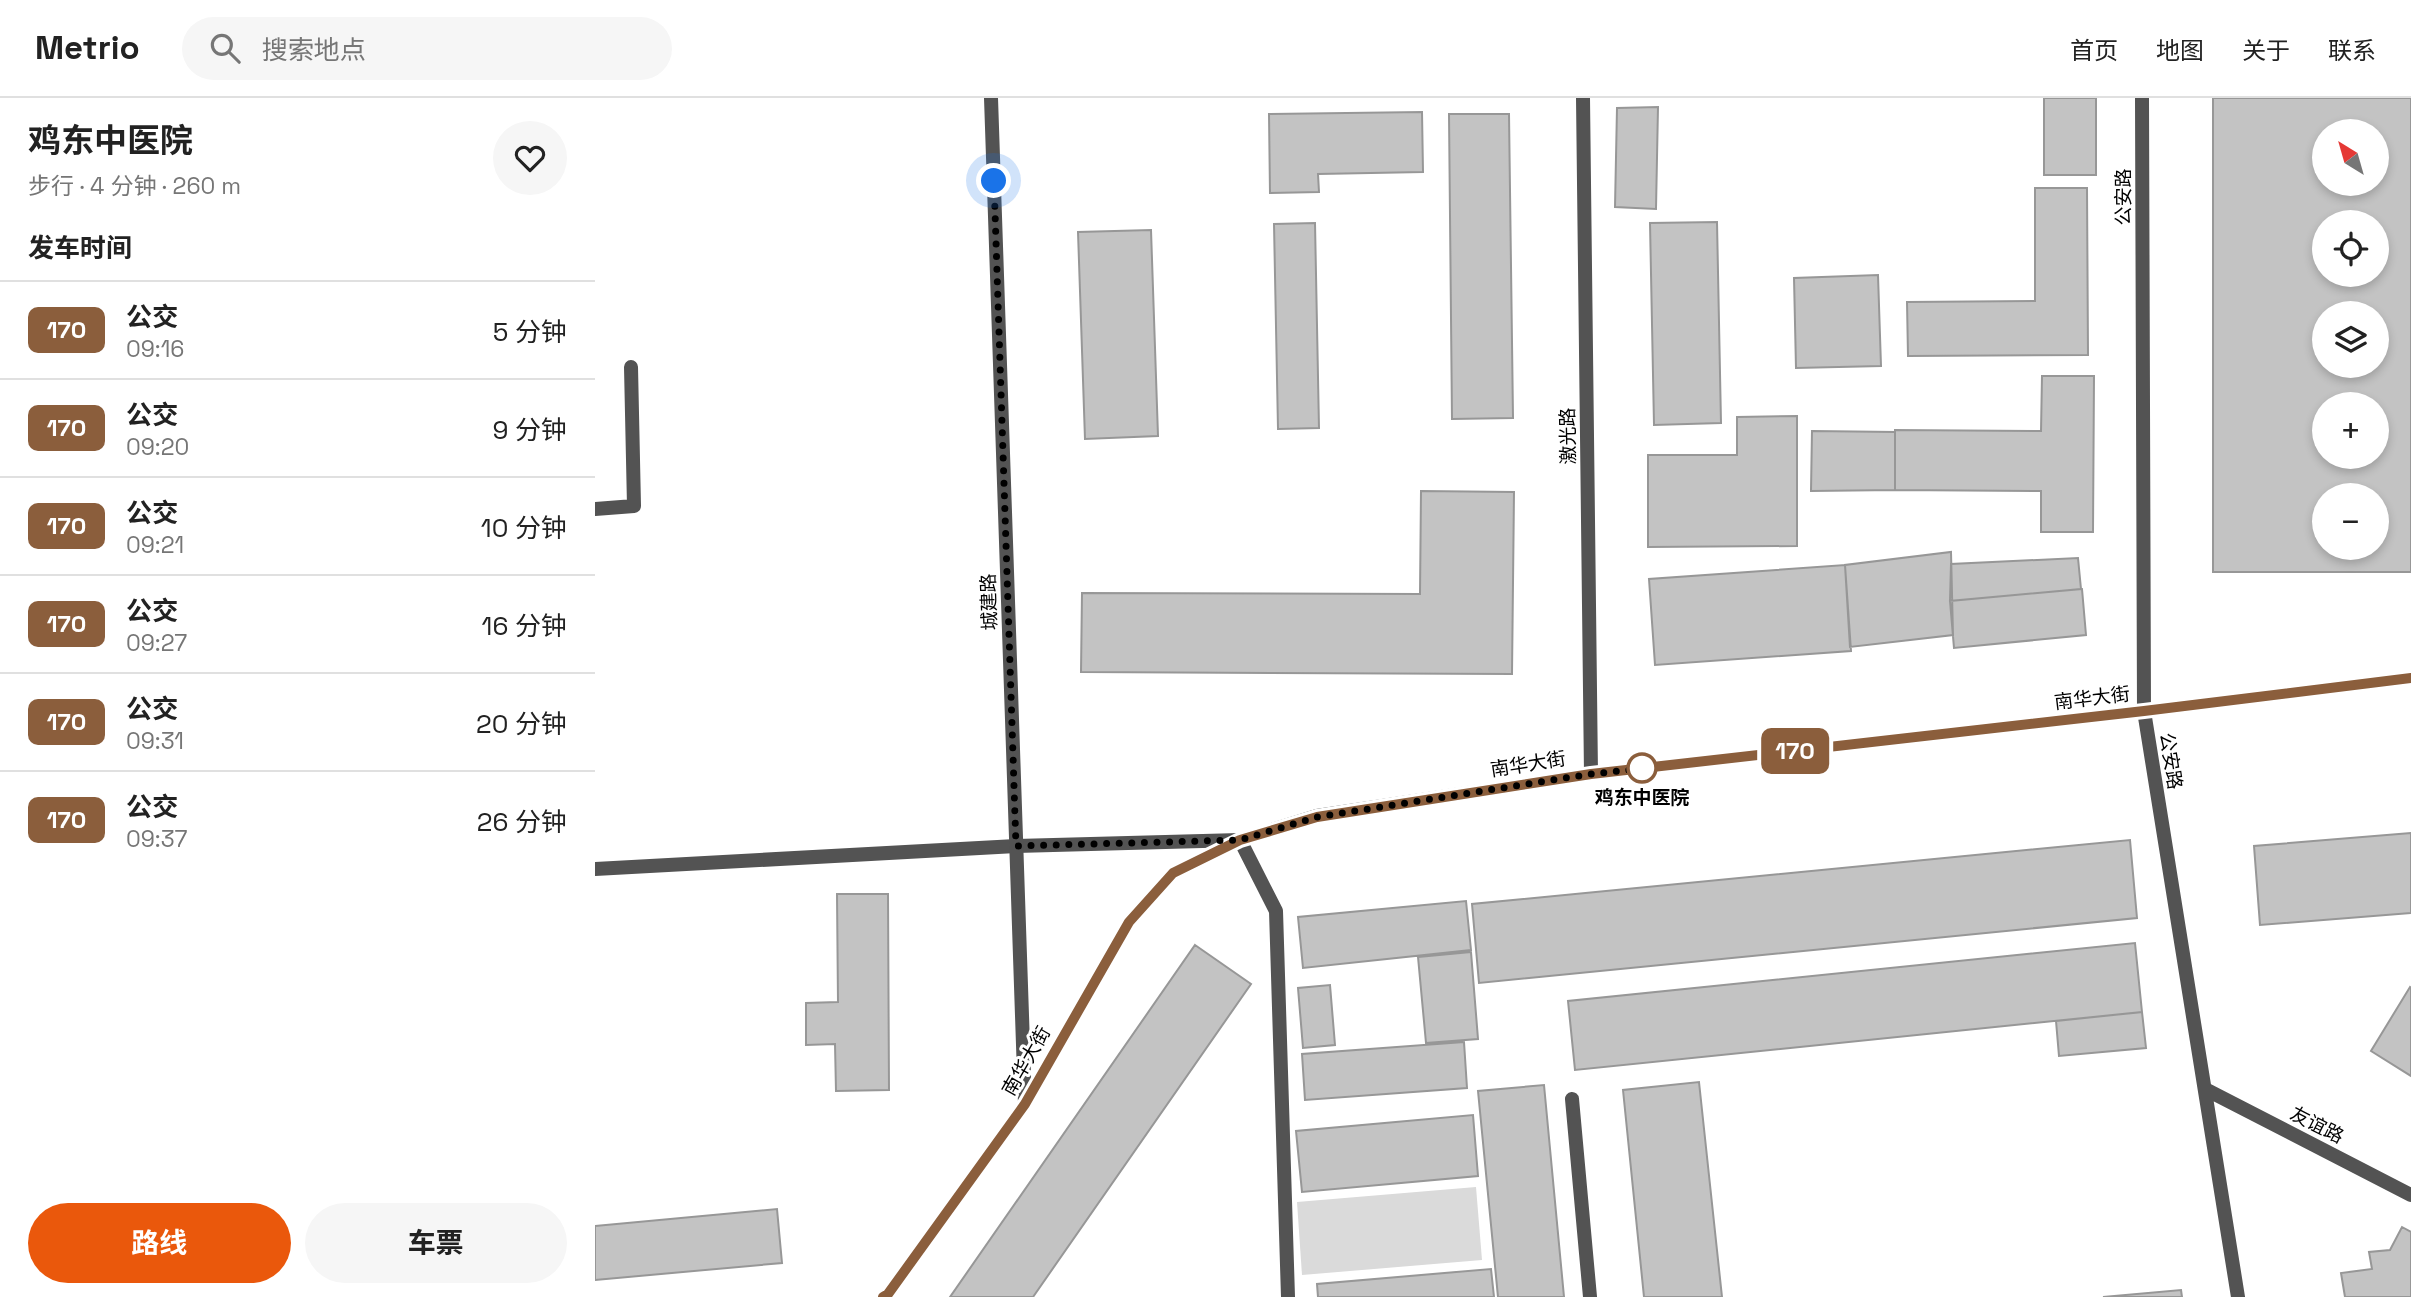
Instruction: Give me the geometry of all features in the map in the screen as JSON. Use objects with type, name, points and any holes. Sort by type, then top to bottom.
[{"type":"main road","name":"南华大街","points":[[883,1297],[888,1294],[1025,1104],[1129,922],[1173,873],[1240,840],[1317,817],[1591,774],[2411,678]]},
{"type":"street","name":"城建路","points":[[991,98],[1025,1104]]},
{"type":"street","name":"激光路","points":[[1583,98],[1591,774]]},
{"type":"street","name":"公安路","points":[[2142,98],[2144,711],[2238,1297]]},
{"type":"street","points":[[595,509],[634,506],[631,367]]},
{"type":"street","points":[[595,869],[1016,846],[1240,840],[1276,911],[1288,1297]]},
{"type":"street","name":"友谊路","points":[[2205,1089],[2411,1195]]},
{"type":"street","points":[[1571,1099],[1590,1297]]},
{"type":"shaded area","points":[[1476,1187],[1482,1260],[1302,1275],[1297,1202]]},
{"type":"building","points":[[2044,98],[2096,98],[2096,175],[2044,175]]},
{"type":"building","points":[[2213,98],[2411,98],[2411,572],[2213,572]]},
{"type":"building","points":[[1658,107],[1656,209],[1615,207],[1617,108]]},
{"type":"building","points":[[1422,112],[1423,172],[1318,174],[1319,192],[1270,193],[1269,114]]},
{"type":"building","points":[[1449,114],[1509,114],[1513,418],[1452,419]]},
{"type":"building","points":[[2035,188],[2087,188],[2088,355],[1908,356],[1907,302],[2035,301]]},
{"type":"building","points":[[1717,222],[1721,423],[1654,425],[1650,223]]},
{"type":"building","points":[[1315,223],[1319,428],[1278,429],[1274,224]]},
{"type":"building","points":[[1151,230],[1158,436],[1085,439],[1078,232]]},
{"type":"building","points":[[1878,275],[1881,366],[1796,368],[1794,278]]},
{"type":"building","points":[[2042,376],[2094,376],[2093,532],[2041,532],[2041,491],[1895,490],[1895,430],[2041,431]]},
{"type":"building","points":[[1797,416],[1797,546],[1648,547],[1648,455],[1737,455],[1737,417]]},
{"type":"building","points":[[1812,431],[1895,432],[1895,490],[1811,491]]},
{"type":"building","points":[[1421,491],[1514,492],[1512,674],[1081,672],[1082,593],[1420,594]]},
{"type":"building","points":[[1951,552],[1953,635],[1850,647],[1845,565]]},
{"type":"building","points":[[2078,558],[2081,589],[1950,601],[1951,564]]},
{"type":"building","points":[[1845,565],[1851,651],[1655,665],[1649,579]]},
{"type":"building","points":[[2082,589],[2086,635],[1954,648],[1950,601]]},
{"type":"building","points":[[2411,833],[2411,913],[2260,925],[2254,846]]},
{"type":"building","points":[[2130,840],[2137,918],[1479,983],[1472,904]]},
{"type":"building","points":[[837,894],[888,894],[889,1090],[836,1091],[835,1044],[806,1045],[806,1003],[838,1002]]},
{"type":"building","points":[[1466,901],[1471,950],[1303,968],[1298,917]]},
{"type":"building","points":[[2135,943],[2142,1012],[1575,1070],[1568,1001]]},
{"type":"building","points":[[1195,945],[1251,984],[1033,1297],[950,1297]]},
{"type":"building","points":[[1471,952],[1478,1039],[1426,1043],[1418,957]]},
{"type":"building","points":[[1330,985],[1335,1045],[1303,1048],[1298,988]]},
{"type":"building","points":[[2411,988],[2411,1076],[2371,1051]]},
{"type":"building","points":[[2142,1012],[2146,1048],[2059,1056],[2056,1021]]},
{"type":"building","points":[[1464,1042],[1467,1088],[1305,1100],[1302,1054]]},
{"type":"building","points":[[1699,1082],[1722,1297],[1644,1297],[1623,1090]]},
{"type":"building","points":[[1544,1085],[1564,1297],[1498,1297],[1478,1091]]},
{"type":"building","points":[[1473,1115],[1478,1176],[1302,1192],[1296,1131]]},
{"type":"building","points":[[777,1209],[782,1263],[595,1280],[595,1226]]},
{"type":"building","points":[[2402,1227],[2411,1232],[2411,1297],[2345,1297],[2341,1273],[2372,1269],[2369,1252],[2390,1250]]},
{"type":"building","points":[[1491,1269],[1494,1297],[1318,1297],[1317,1284]]},
{"type":"building","points":[[2181,1290],[2182,1297],[2103,1297]]},
{"type":"bus line","name":"170","points":[[883,1297],[888,1294],[1025,1104],[1129,922],[1173,873],[1240,840],[1317,817],[1591,774],[2411,678]]},
{"type":"place","name":"鸡东中医院","points":[[1642,768]]},
{"type":"route","points":[[994,181],[1016,846],[1240,840],[1317,817],[1591,774],[1647,768],[1642,768]]}]
